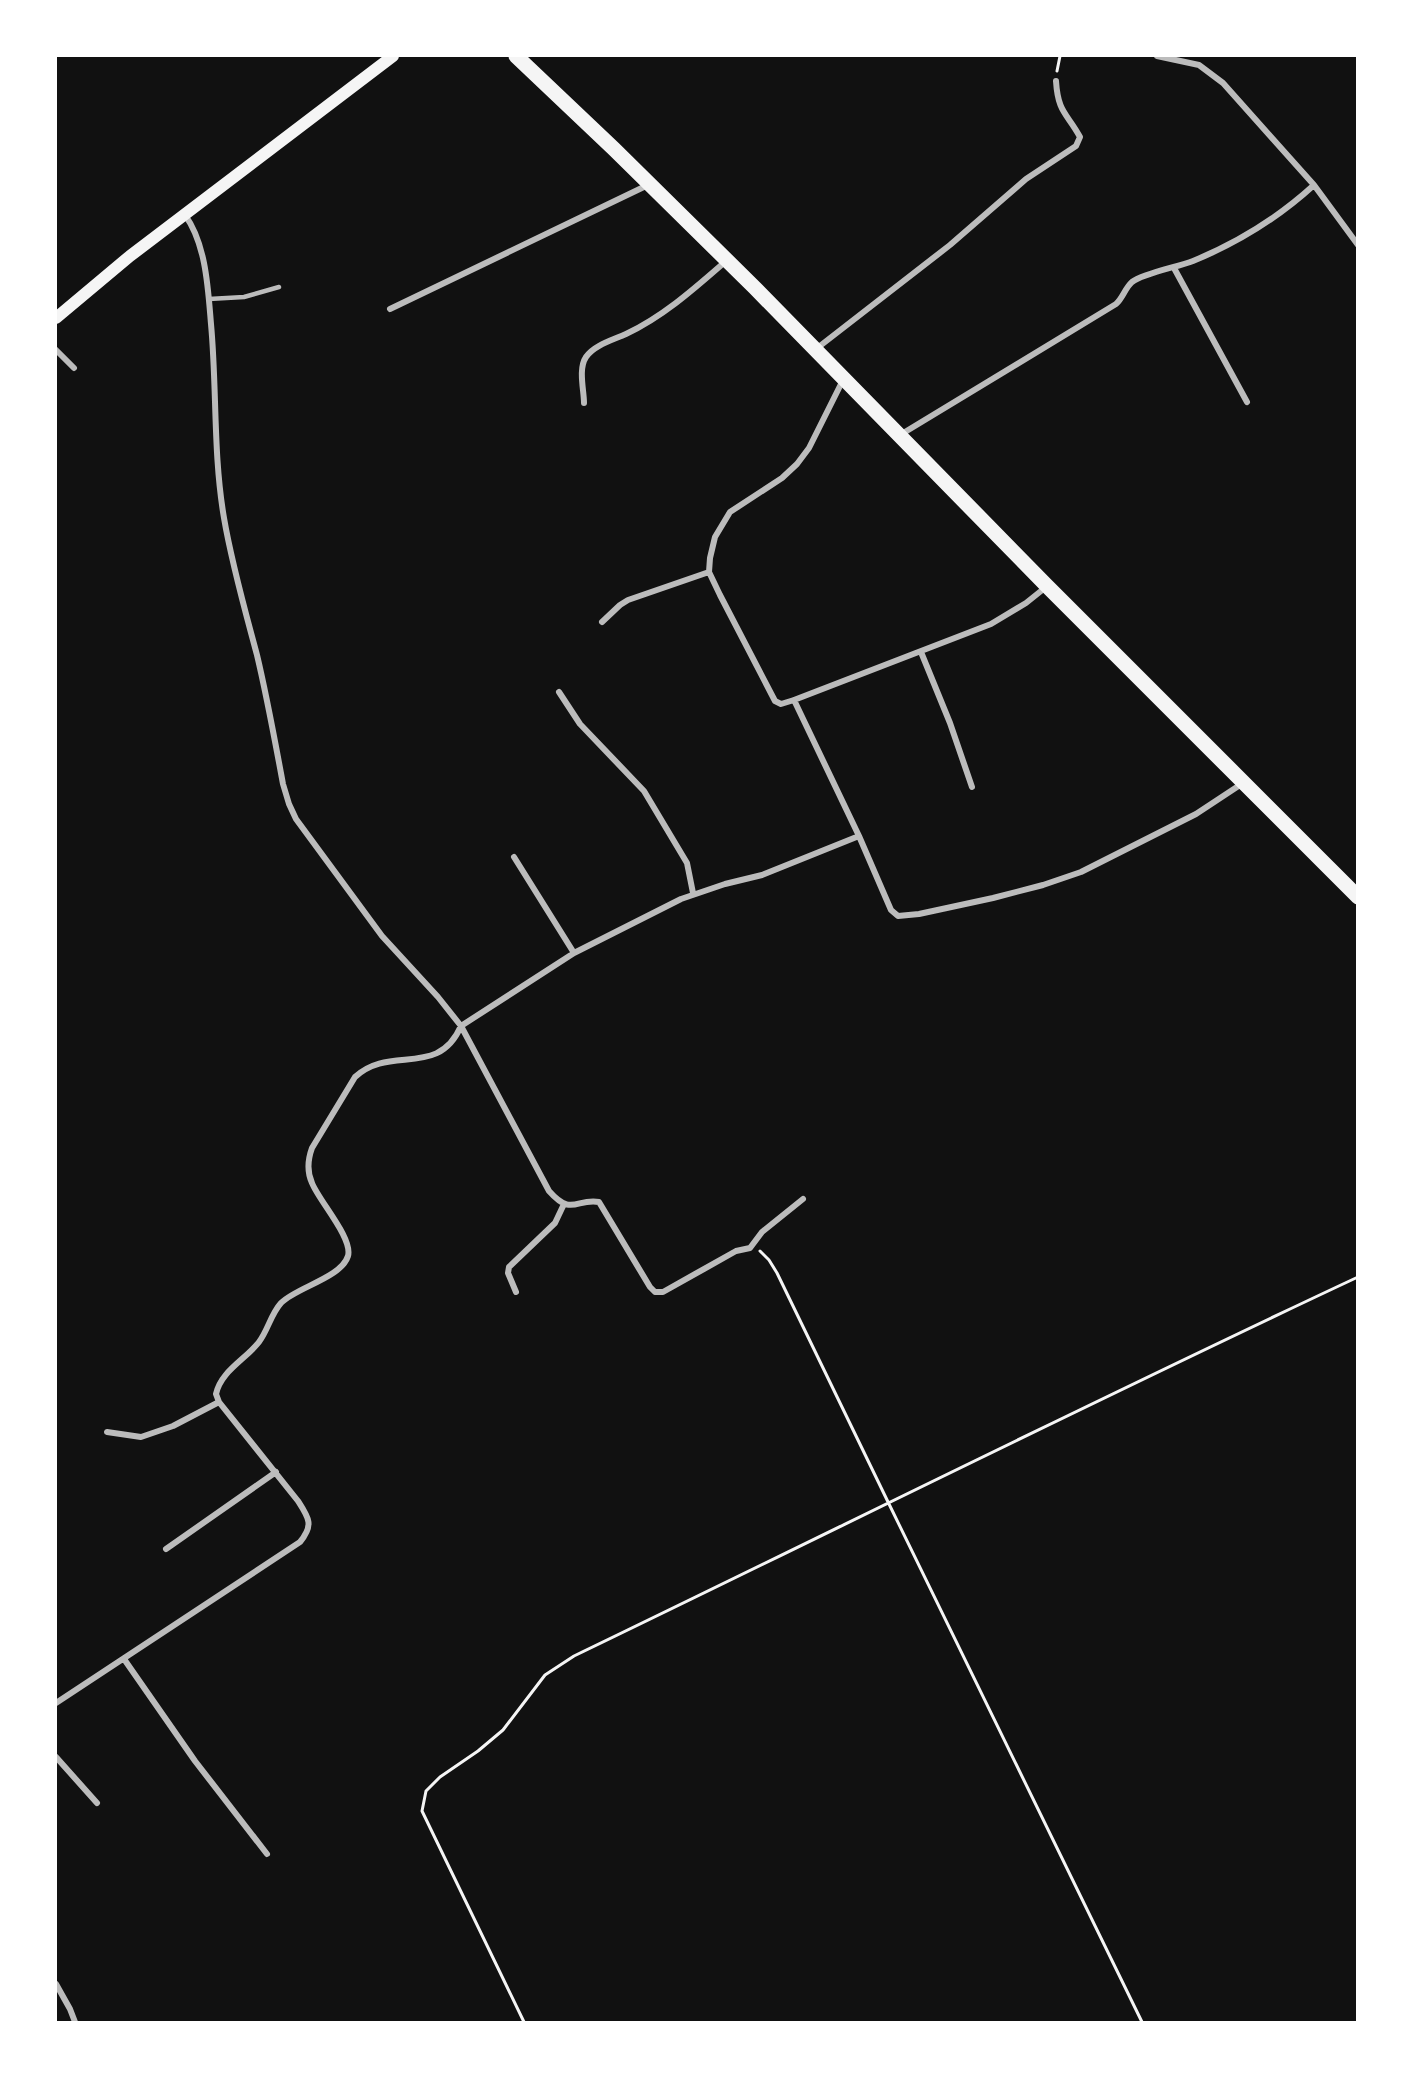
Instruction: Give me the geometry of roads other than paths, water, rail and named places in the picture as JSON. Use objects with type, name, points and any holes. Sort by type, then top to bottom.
[{"type":"main road","points":[[56,318],[185,214],[393,56]]},
{"type":"main road","points":[[516,56],[727,260],[1047,586],[1358,897]]},
{"type":"street","points":[[1157,56],[1199,65],[1224,83],[1314,185],[1358,245]]},
{"type":"street","points":[[816,350],[950,245],[1026,179],[1076,146],[1080,137],[1062,111],[1056,81]]},
{"type":"street","points":[[390,309],[648,184]]},
{"type":"street","points":[[900,435],[1116,304],[1132,282],[1174,268],[1244,236],[1269,221],[1314,185]]},
{"type":"street","points":[[185,214],[198,240],[209,299],[213,342],[216,462],[224,519],[289,804],[308,836],[382,936],[438,997],[461,1026],[549,1191],[564,1204],[599,1202],[655,1292],[663,1292],[736,1251],[750,1248],[762,1232],[803,1199]]},
{"type":"street","points":[[584,403],[583,366],[585,358],[593,350],[641,327],[666,311],[727,260]]},
{"type":"street","points":[[1174,268],[1247,402]]},
{"type":"street","points":[[56,350],[74,368]]},
{"type":"street","points":[[844,378],[809,448],[797,464],[782,478],[730,512],[715,537],[709,572],[775,701],[781,704],[794,700],[991,624],[1026,603],[1047,586]]},
{"type":"street","points":[[603,622],[628,600],[709,572]]},
{"type":"street","points":[[921,652],[950,723],[972,786]]},
{"type":"street","points":[[559,692],[580,724],[644,791],[687,862],[693,893]]},
{"type":"street","points":[[794,700],[859,836],[891,910],[898,916],[919,914],[993,898],[1081,872],[1196,814],[1244,782]]},
{"type":"street","points":[[56,1703],[300,1542],[307,1533],[309,1523],[306,1512],[219,1402],[216,1394],[220,1381],[258,1342],[281,1303],[344,1264],[348,1254],[347,1242],[311,1183],[309,1158],[312,1148],[355,1077],[364,1068],[378,1063],[433,1056],[446,1049],[456,1038],[461,1026],[574,953],[693,893],[762,874],[859,836]]},
{"type":"street","points":[[514,857],[574,953]]},
{"type":"street","points":[[516,1292],[508,1273],[509,1267],[555,1223],[564,1204]]},
{"type":"street","points":[[107,1432],[141,1437],[172,1426],[219,1402]]},
{"type":"street","points":[[166,1549],[276,1472]]},
{"type":"street","points":[[124,1659],[195,1761],[267,1854]]},
{"type":"street","points":[[56,1757],[97,1803]]},
{"type":"street","points":[[56,1984],[75,2022]]},
{"type":"lane","points":[[209,299],[244,297],[279,286]]}]
